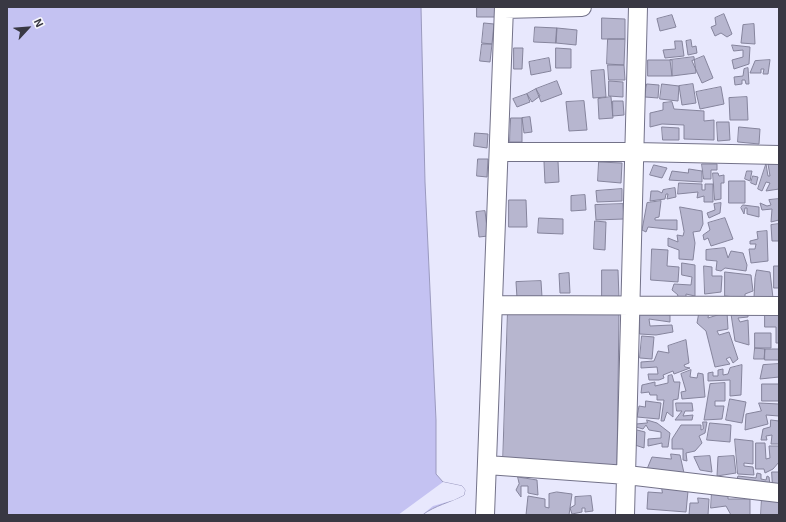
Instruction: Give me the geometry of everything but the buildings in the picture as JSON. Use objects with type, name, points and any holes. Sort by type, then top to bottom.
[{"type":"street","points":[[484,515],[494,305],[504,8],[582,7]]},
{"type":"street","points":[[625,515],[638,7]]},
{"type":"street","points":[[498,152],[635,152],[779,155]]},
{"type":"street","points":[[494,305],[631,307],[779,306]]},
{"type":"street","points":[[487,466],[627,475],[779,493]]},
{"type":"water","points":[[7,7],[421,7],[425,182],[436,420],[436,474],[443,482],[462,486],[465,490],[464,495],[422,515],[7,515]]},
{"type":"pier","points":[[443,482],[462,486],[465,490],[464,495],[454,500],[433,506],[422,515],[398,515]]}]
